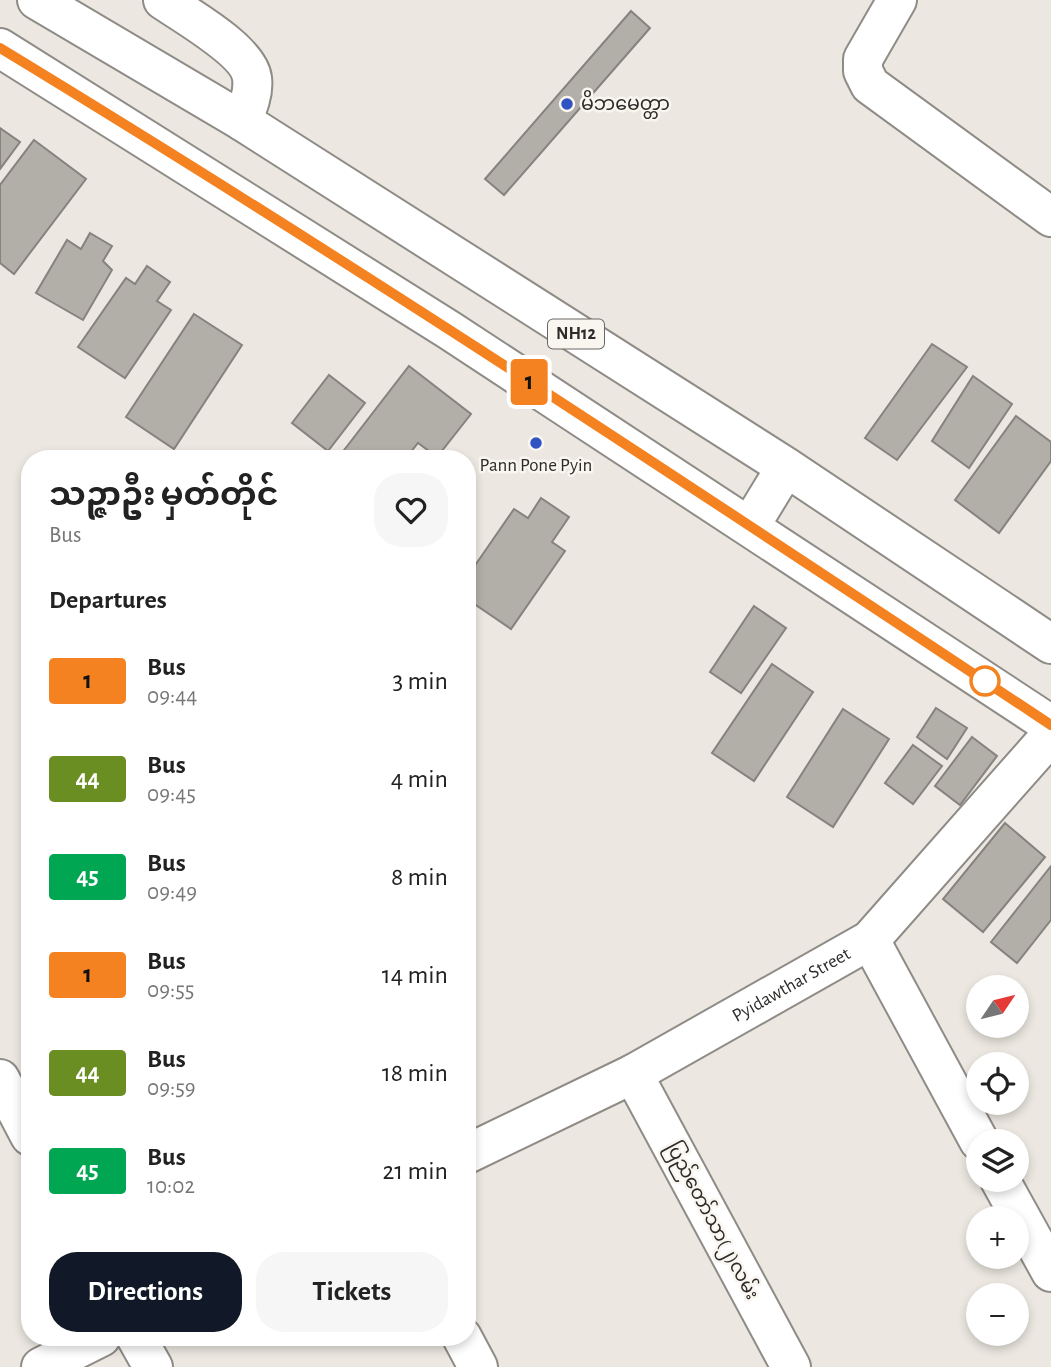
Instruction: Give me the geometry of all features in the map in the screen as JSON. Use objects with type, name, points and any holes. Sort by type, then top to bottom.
[{"type":"main road","name":"NH12","points":[[37,0],[242,121],[786,467],[1051,644]]},
{"type":"main road","points":[[163,0],[222,40],[241,58],[252,76],[250,102],[242,121]]},
{"type":"main road","points":[[897,0],[863,59],[863,71],[870,85],[1051,217]]},
{"type":"main road","points":[[0,48],[449,330],[1051,725]]},
{"type":"main road","points":[[750,526],[786,467]]},
{"type":"main road","name":"Pyidawthar Street","points":[[476,1150],[633,1074],[870,940],[1051,735]]},
{"type":"main road","points":[[870,940],[972,1129]]},
{"type":"main road","name":"ပြည်တော်သာ(၂)လမ်း","points":[[633,1074],[791,1367]]},
{"type":"main road","points":[[0,1079],[21,1119]]},
{"type":"main road","points":[[1007,1192],[1051,1272]]},
{"type":"main road","points":[[41,1367],[83,1346]]},
{"type":"main road","points":[[141,1346],[153,1367]]},
{"type":"main road","points":[[467,1346],[478,1367]]},
{"type":"building","name":"မိဘမေတ္တာ","points":[[631,11],[650,28],[504,195],[485,179]]},
{"type":"building","points":[[0,128],[20,142],[0,169]]},
{"type":"building","points":[[34,140],[86,179],[14,274],[0,263],[0,185]]},
{"type":"building","points":[[90,233],[112,246],[103,261],[112,270],[83,320],[36,293],[67,240],[81,249]]},
{"type":"building","points":[[147,266],[170,282],[157,301],[171,310],[125,378],[78,347],[126,278],[135,284]]},
{"type":"building","points":[[194,314],[242,345],[174,449],[126,417]]},
{"type":"building","points":[[932,344],[967,367],[897,460],[865,438]]},
{"type":"building","points":[[409,366],[471,414],[443,450],[428,450],[418,443],[412,450],[344,450]]},
{"type":"building","points":[[329,375],[365,403],[329,450],[292,423]]},
{"type":"building","points":[[973,376],[1012,404],[969,468],[932,441]]},
{"type":"building","points":[[1016,416],[1051,442],[1051,461],[999,533],[955,500]]},
{"type":"building","points":[[541,498],[569,517],[552,542],[565,551],[511,629],[476,605],[476,564],[514,509],[528,518]]},
{"type":"building","points":[[754,606],[786,628],[741,693],[710,672]]},
{"type":"building","points":[[772,664],[813,692],[754,781],[712,753]]},
{"type":"building","points":[[936,708],[967,728],[947,759],[917,737]]},
{"type":"building","points":[[843,709],[889,739],[833,827],[787,797]]},
{"type":"building","points":[[972,737],[997,756],[960,805],[935,786]]},
{"type":"building","points":[[913,745],[942,766],[913,804],[885,783]]},
{"type":"building","points":[[1005,823],[1045,857],[983,932],[943,899]]},
{"type":"building","points":[[1051,866],[1051,920],[1017,963],[991,942]]},
{"type":"bus line","name":"1","points":[[0,48],[449,330],[1051,725]]},
{"type":"place","name":"မိဘမေတ္တာ","points":[[567,104]]},
{"type":"place","name":"Pann Pone Pyin","points":[[536,443]]}]
